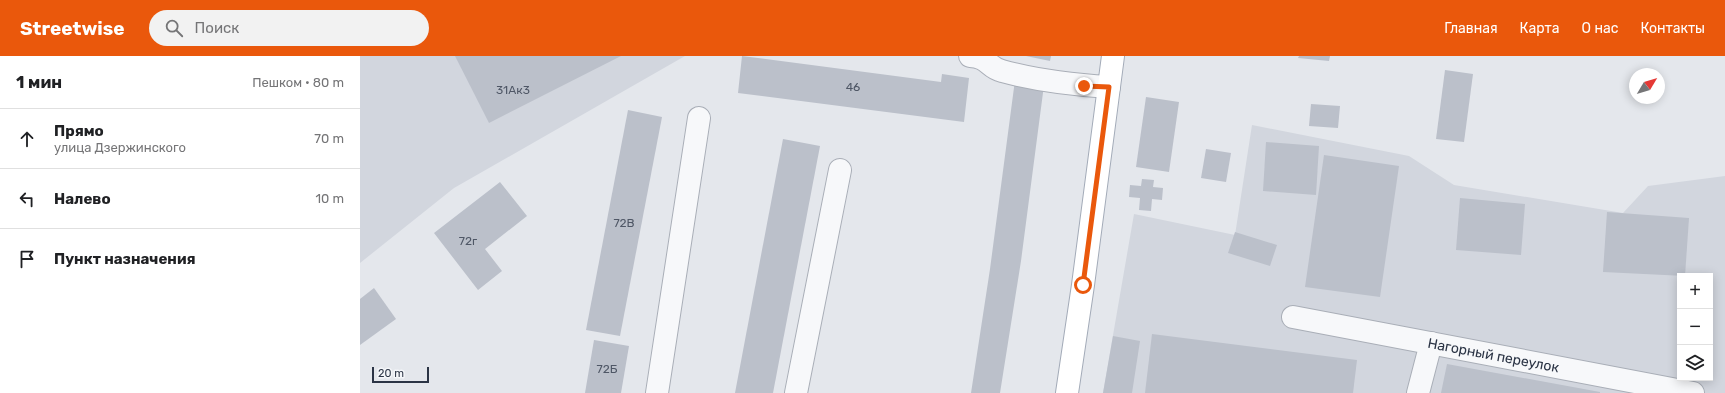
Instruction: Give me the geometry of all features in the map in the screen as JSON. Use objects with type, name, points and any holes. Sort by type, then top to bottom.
[{"type":"main road","points":[[1067,393],[1113,56]]},
{"type":"street","points":[[970,56],[981,57],[1000,71],[1084,86],[1109,87]]},
{"type":"street","points":[[657,393],[699,118]]},
{"type":"street","points":[[796,393],[840,170]]},
{"type":"street","name":"Нагорный переулок","points":[[1293,317],[1693,393]]},
{"type":"street","points":[[1418,393],[1431,343]]},
{"type":"shaded area","points":[[360,56],[685,56],[454,188],[360,263]]},
{"type":"shaded area","points":[[1252,125],[1409,156],[1454,185],[1623,213],[1648,186],[1725,176],[1725,393],[1103,393],[1134,214],[1235,235]]},
{"type":"building","points":[[455,56],[621,56],[489,123]]},
{"type":"building","points":[[742,56],[941,82],[942,74],[969,78],[964,122],[738,93]]},
{"type":"building","points":[[1026,56],[1051,56],[1050,61]]},
{"type":"building","points":[[1299,56],[1330,56],[1329,61],[1298,58]]},
{"type":"building","points":[[1445,70],[1473,74],[1464,142],[1436,139]]},
{"type":"building","points":[[1015,80],[1044,85],[1021,261],[1000,393],[971,393],[990,269]]},
{"type":"building","points":[[1146,97],[1179,102],[1169,172],[1136,167]]},
{"type":"building","points":[[1311,104],[1340,106],[1338,128],[1309,126]]},
{"type":"building","points":[[628,110],[662,117],[620,336],[586,330]]},
{"type":"building","points":[[783,139],[820,146],[773,393],[735,393]]},
{"type":"building","points":[[1266,142],[1319,146],[1316,195],[1263,191]]},
{"type":"building","points":[[1206,149],[1231,153],[1226,182],[1201,178]]},
{"type":"building","points":[[1324,155],[1399,166],[1380,297],[1305,287]]},
{"type":"building","points":[[1142,179],[1154,180],[1153,187],[1163,188],[1162,200],[1152,199],[1151,211],[1139,210],[1140,198],[1129,197],[1130,185],[1141,186]]},
{"type":"building","points":[[500,182],[527,216],[485,249],[502,271],[478,290],[434,233]]},
{"type":"building","points":[[1460,198],[1525,204],[1521,255],[1456,250]]},
{"type":"building","points":[[1607,212],[1689,218],[1685,273],[1677,273],[1677,276],[1603,272]]},
{"type":"building","points":[[1235,232],[1277,245],[1270,266],[1228,253]]},
{"type":"building","points":[[374,288],[396,319],[360,345],[360,299]]},
{"type":"building","points":[[1152,334],[1357,360],[1353,393],[1145,393]]},
{"type":"building","points":[[1113,336],[1140,341],[1132,393],[1103,393]]},
{"type":"building","points":[[594,340],[629,346],[621,393],[585,393]]},
{"type":"building","points":[[1447,364],[1600,392],[1600,393],[1441,393]]},
{"type":"route","points":[[1083,285],[1108,104],[1109,87],[1084,86]]}]
